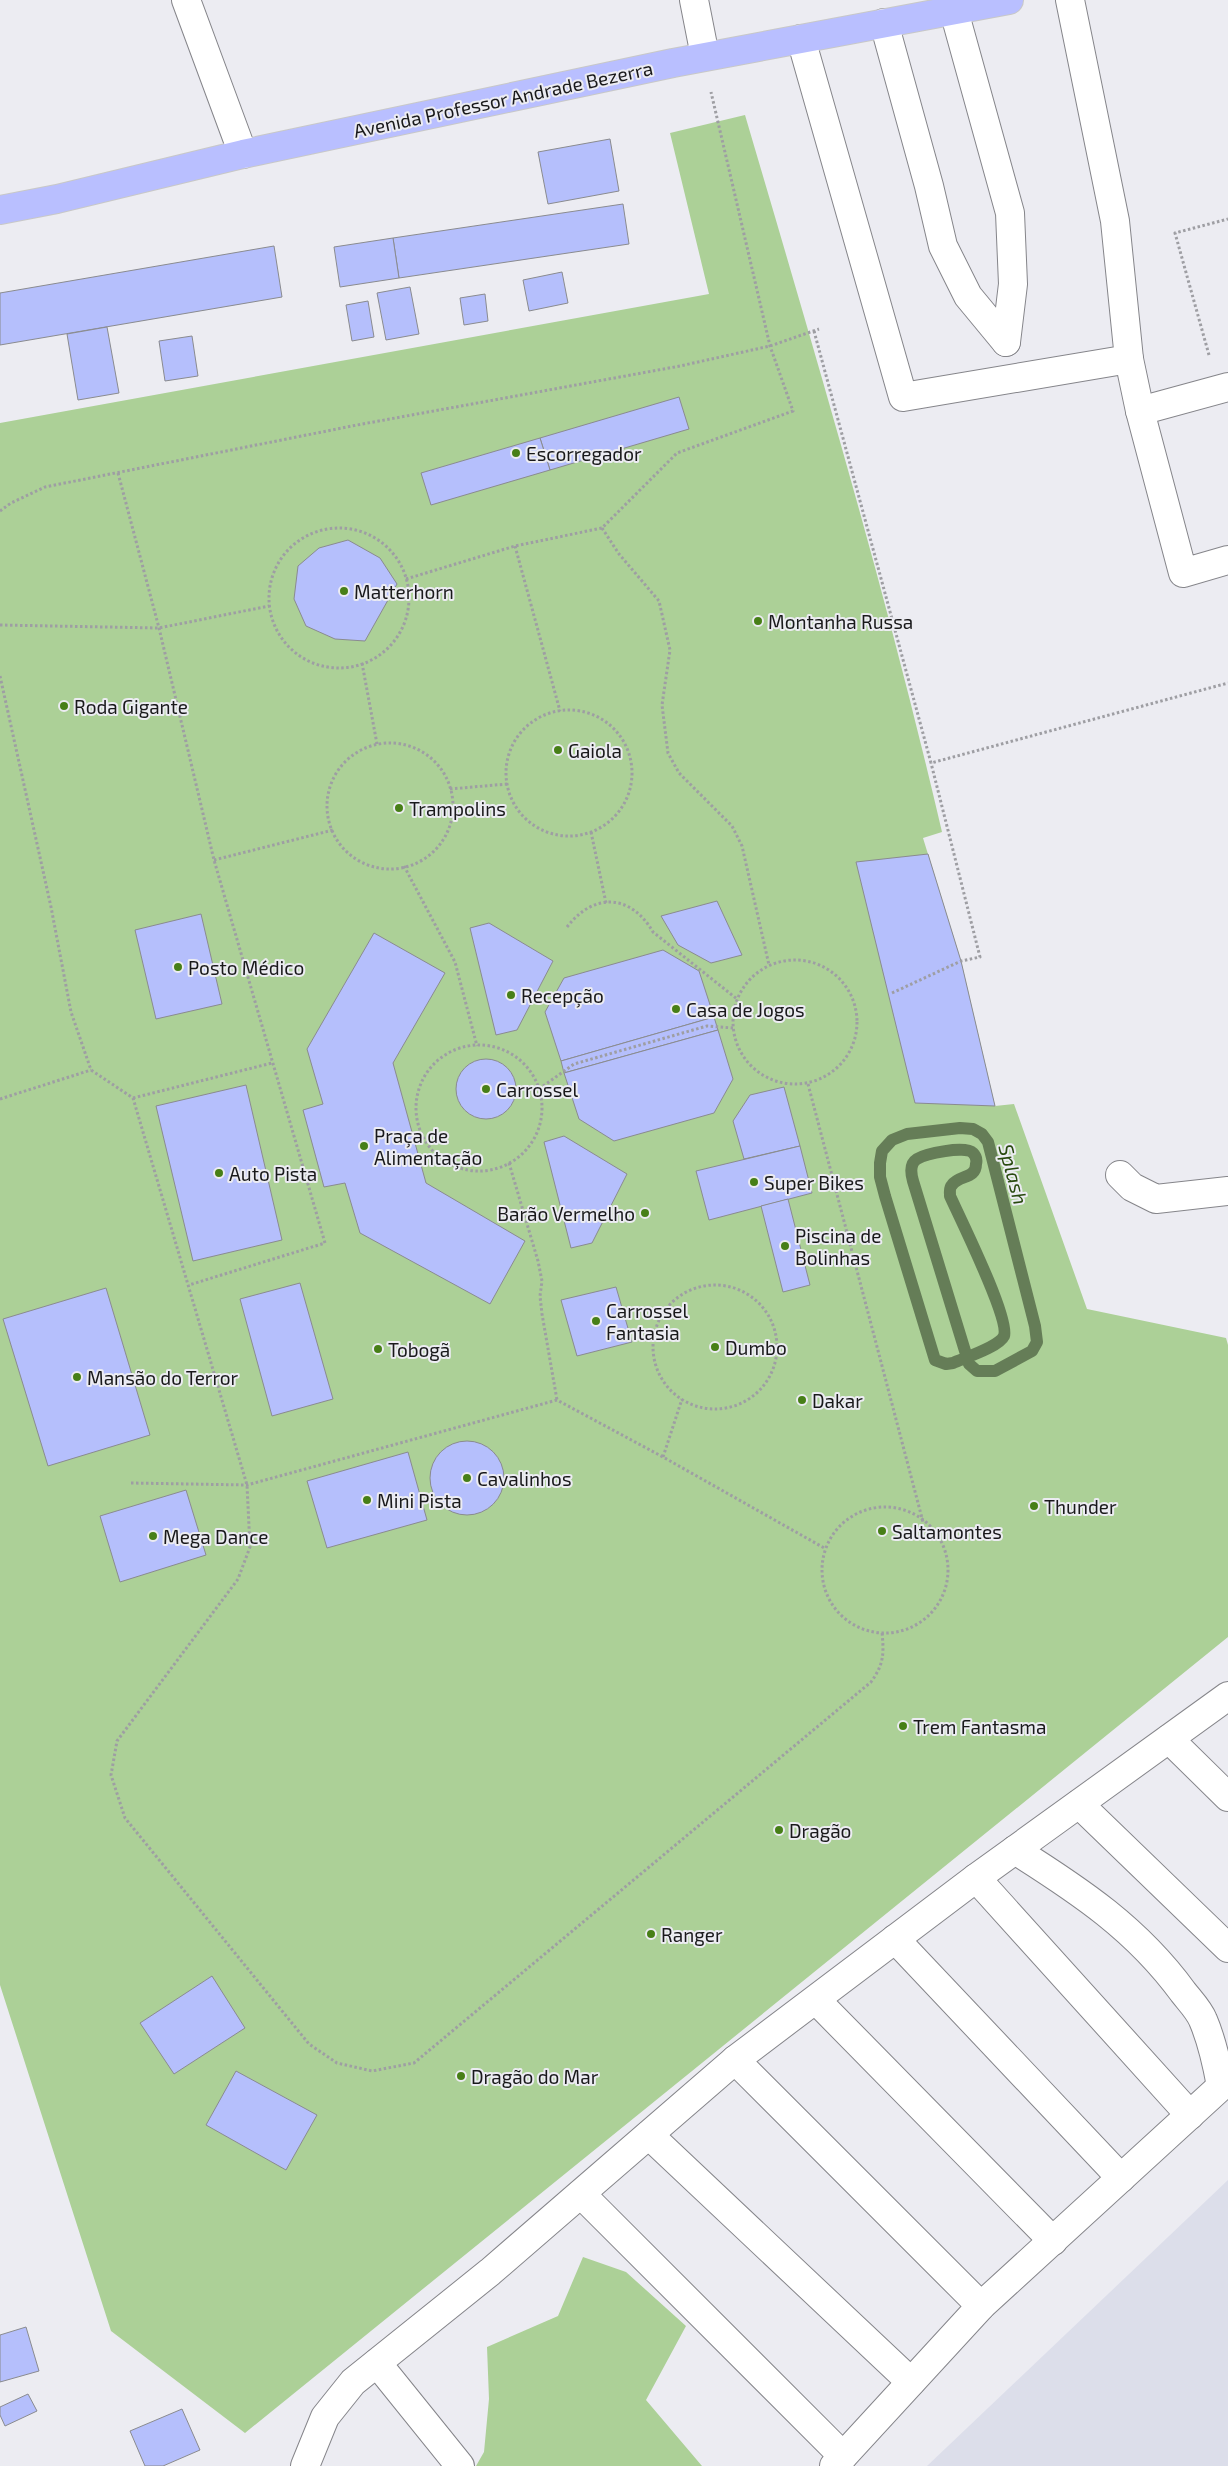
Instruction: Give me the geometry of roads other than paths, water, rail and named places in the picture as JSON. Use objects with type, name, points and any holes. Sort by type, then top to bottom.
[{"type":"main road","name":"Avenida Professor Andrade Bezerra","points":[[0,210],[57,199],[243,154],[705,56],[1009,0]]},
{"type":"street","points":[[186,0],[243,154]]},
{"type":"street","points":[[694,0],[705,56]]},
{"type":"street","points":[[1070,0],[1115,221],[1129,359],[1140,411],[1182,573],[1228,560]]},
{"type":"street","points":[[884,23],[929,186],[943,246],[968,296],[1006,342],[1013,284],[1010,213],[954,11]]},
{"type":"street","points":[[801,38],[903,397],[1129,359]]},
{"type":"street","points":[[1140,411],[1223,389]]},
{"type":"street","points":[[1120,1175],[1132,1187],[1156,1198],[1228,1191]]},
{"type":"street","points":[[304,2466],[325,2417],[353,2382],[490,2272],[735,2060],[976,1878],[1228,1696]]},
{"type":"street","points":[[1169,1739],[1228,1797]]},
{"type":"street","points":[[1079,1804],[1228,1948]]},
{"type":"street","points":[[581,2194],[838,2461],[981,2306],[1225,2083],[1202,2018],[1174,1980],[1127,1930],[1078,1889],[1015,1850]]},
{"type":"street","points":[[976,1878],[1190,2115]]},
{"type":"street","points":[[895,1939],[1121,2178]]},
{"type":"street","points":[[816,2000],[1052,2241]]},
{"type":"street","points":[[735,2060],[981,2306]]},
{"type":"street","points":[[649,2135],[911,2382]]},
{"type":"street","points":[[377,2363],[460,2466]]},
{"type":"waterway","name":"Splash","points":[[935,1360],[885,1196],[880,1177],[880,1163],[882,1151],[892,1140],[907,1134],[960,1128],[973,1129],[982,1134],[988,1142],[1035,1326],[1037,1342],[1032,1351],[995,1371],[977,1371],[969,1364],[913,1181],[911,1172],[914,1161],[917,1159],[945,1151],[969,1151],[976,1158],[973,1172],[950,1187],[950,1196],[1000,1310],[1004,1326],[1004,1336],[989,1348],[973,1355],[965,1358],[953,1363],[946,1364],[935,1360]]},
{"type":"place","name":"Escorregador","points":[[516,453]]},
{"type":"place","name":"Matterhorn","points":[[344,591]]},
{"type":"place","name":"Montanha Russa","points":[[758,621]]},
{"type":"place","name":"Roda Gigante","points":[[64,706]]},
{"type":"place","name":"Gaiola","points":[[558,750]]},
{"type":"place","name":"Trampolins","points":[[399,808]]},
{"type":"place","name":"Posto Médico","points":[[178,967]]},
{"type":"place","name":"Recepção","points":[[511,995]]},
{"type":"place","name":"Casa de Jogos","points":[[676,1009]]},
{"type":"place","name":"Carrossel","points":[[486,1089]]},
{"type":"place","name":"Praça de Alimentação","points":[[364,1146]]},
{"type":"place","name":"Auto Pista","points":[[219,1173]]},
{"type":"place","name":"Super Bikes","points":[[754,1182]]},
{"type":"place","name":"Barão Vermelho","points":[[645,1213]]},
{"type":"place","name":"Piscina de Bolinhas","points":[[785,1246]]},
{"type":"place","name":"Carrossel Fantasia","points":[[596,1321]]},
{"type":"place","name":"Dumbo","points":[[715,1347]]},
{"type":"place","name":"Tobogã","points":[[378,1349]]},
{"type":"place","name":"Mansão do Terror","points":[[77,1377]]},
{"type":"place","name":"Dakar","points":[[802,1400]]},
{"type":"place","name":"Cavalinhos","points":[[467,1478]]},
{"type":"place","name":"Mini Pista","points":[[367,1500]]},
{"type":"place","name":"Thunder","points":[[1034,1506]]},
{"type":"place","name":"Saltamontes","points":[[882,1531]]},
{"type":"place","name":"Mega Dance","points":[[153,1536]]},
{"type":"place","name":"Trem Fantasma","points":[[903,1726]]},
{"type":"place","name":"Dragão","points":[[779,1830]]},
{"type":"place","name":"Ranger","points":[[651,1934]]},
{"type":"place","name":"Dragão do Mar","points":[[461,2076]]}]
